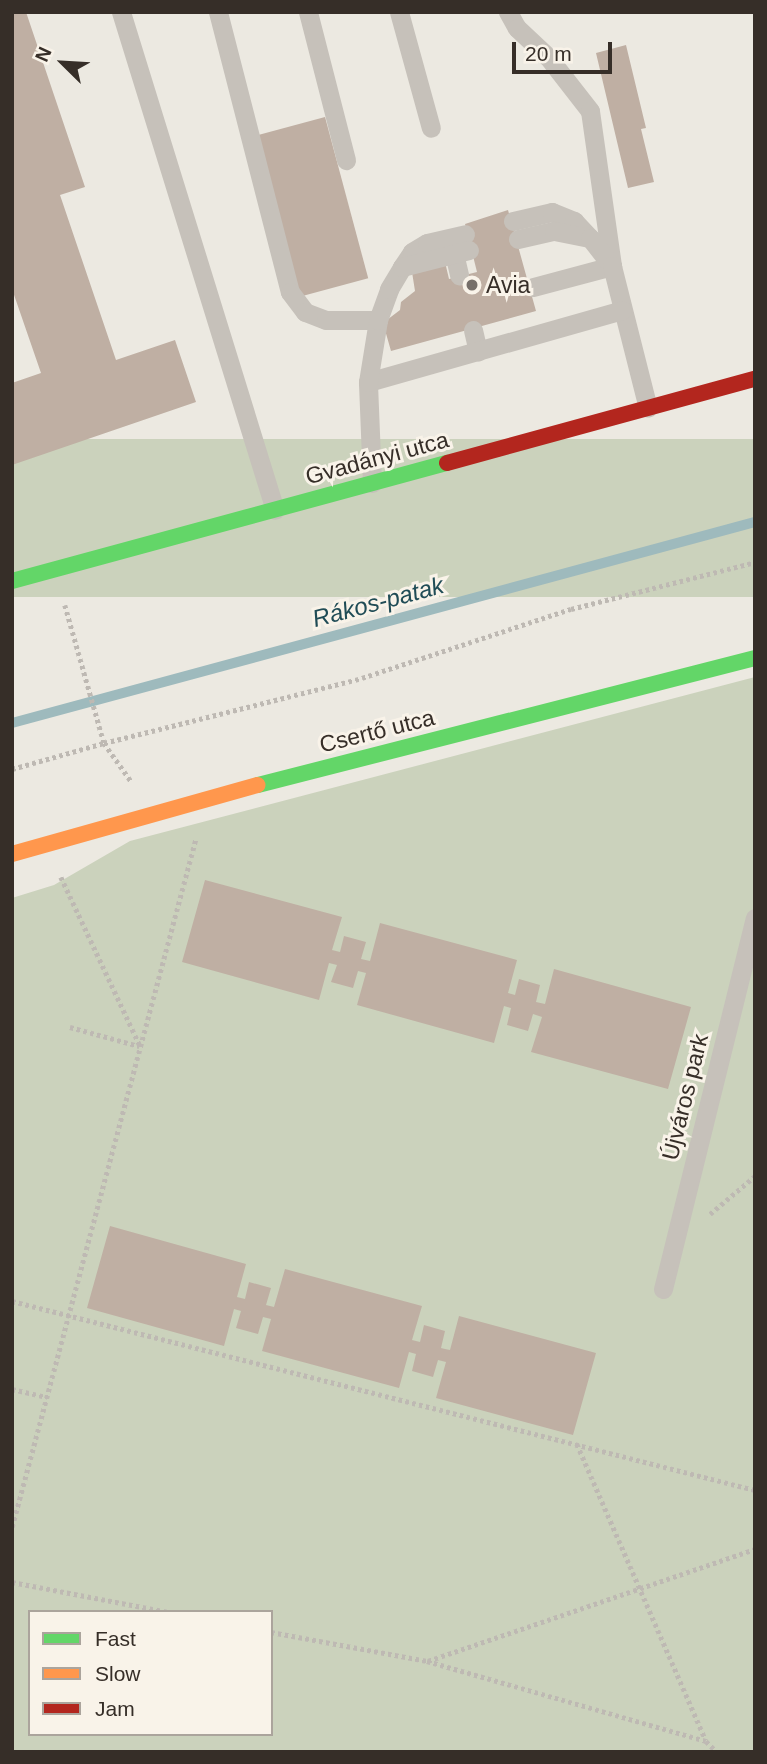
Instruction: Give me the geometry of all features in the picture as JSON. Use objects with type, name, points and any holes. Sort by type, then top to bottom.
[{"type":"street","name":"Gvadányi utca","points":[[12,581],[755,379]]},
{"type":"street","name":"Csertő utca","points":[[12,854],[206,799],[755,658]]},
{"type":"lane","points":[[121,12],[275,510]]},
{"type":"lane","points":[[218,12],[290,292],[305,312],[326,320],[378,320]]},
{"type":"lane","points":[[309,12],[346,160]]},
{"type":"lane","points":[[399,12],[431,128]]},
{"type":"lane","points":[[508,12],[517,28],[548,57],[590,111],[612,265],[648,408]]},
{"type":"lane","points":[[516,230],[554,231],[590,238],[612,265]]},
{"type":"lane","points":[[372,483],[368,382],[378,320],[389,289],[402,267],[463,245],[460,275]]},
{"type":"lane","points":[[533,287],[612,265]]},
{"type":"lane","points":[[368,382],[622,310]]},
{"type":"lane","points":[[472,330],[478,351]]},
{"type":"lane","name":"Újváros park","points":[[663,1289],[755,918]]},
{"type":"path","points":[[12,769],[362,678],[571,609],[755,562]]},
{"type":"path","points":[[56,570],[104,743]]},
{"type":"path","points":[[12,1527],[206,799]]},
{"type":"path","points":[[46,844],[140,1046]]},
{"type":"path","points":[[70,1027],[140,1046]]},
{"type":"path","points":[[674,1244],[755,1176]]},
{"type":"path","points":[[12,1301],[755,1490]]},
{"type":"path","points":[[12,1389],[47,1397]]},
{"type":"path","points":[[577,1444],[706,1741],[717,1752]]},
{"type":"path","points":[[427,1661],[755,1549]]},
{"type":"path","points":[[12,1582],[158,1610]]},
{"type":"path","points":[[273,1632],[427,1661],[706,1741]]},
{"type":"green space","points":[[12,439],[755,439],[755,597],[12,597]]},
{"type":"green space","points":[[755,677],[755,1752],[12,1752],[12,898],[54,885],[130,841]]},
{"type":"building","points":[[12,12],[26,12],[85,187],[60,195],[116,360],[175,340],[196,402],[12,465],[12,383],[41,373],[12,289]]},
{"type":"building","points":[[626,45],[646,128],[641,129],[654,182],[628,188],[596,53]]},
{"type":"building","points":[[325,117],[368,278],[300,297],[256,135]]},
{"type":"building","name":"Avia","points":[[508,210],[536,311],[391,351],[383,323],[400,310],[401,302],[415,291],[412,272],[445,262],[449,279],[477,272],[465,224]]},
{"type":"building","points":[[205,880],[342,917],[332,950],[340,952],[344,936],[366,942],[361,959],[370,961],[380,923],[517,960],[508,993],[515,995],[519,979],[540,985],[536,1002],[545,1004],[554,969],[691,1007],[668,1089],[531,1052],[542,1017],[533,1014],[528,1031],[507,1025],[511,1008],[504,1006],[494,1043],[357,1005],[366,973],[358,971],[353,988],[331,982],[337,965],[329,963],[319,1000],[182,962]]},
{"type":"building","points":[[110,1226],[246,1264],[237,1297],[245,1299],[249,1282],[271,1288],[266,1305],[274,1307],[285,1269],[422,1306],[412,1340],[420,1342],[424,1325],[445,1331],[441,1348],[450,1350],[459,1316],[596,1353],[573,1435],[436,1398],[446,1362],[438,1360],[433,1377],[412,1371],[416,1354],[409,1352],[399,1388],[262,1351],[271,1319],[263,1317],[258,1334],[236,1328],[241,1311],[234,1309],[224,1346],[87,1308]]},
{"type":"waterway","name":"Rákos-patak","points":[[12,723],[755,522]]},
{"type":"traffic: fast","points":[[12,581],[447,463]]},
{"type":"traffic: fast","points":[[258,785],[755,658]]},
{"type":"traffic: slow","points":[[12,854],[258,785]]},
{"type":"traffic: jam","points":[[447,463],[755,379]]},
{"type":"place","name":"Avia","points":[[472,285]]}]
